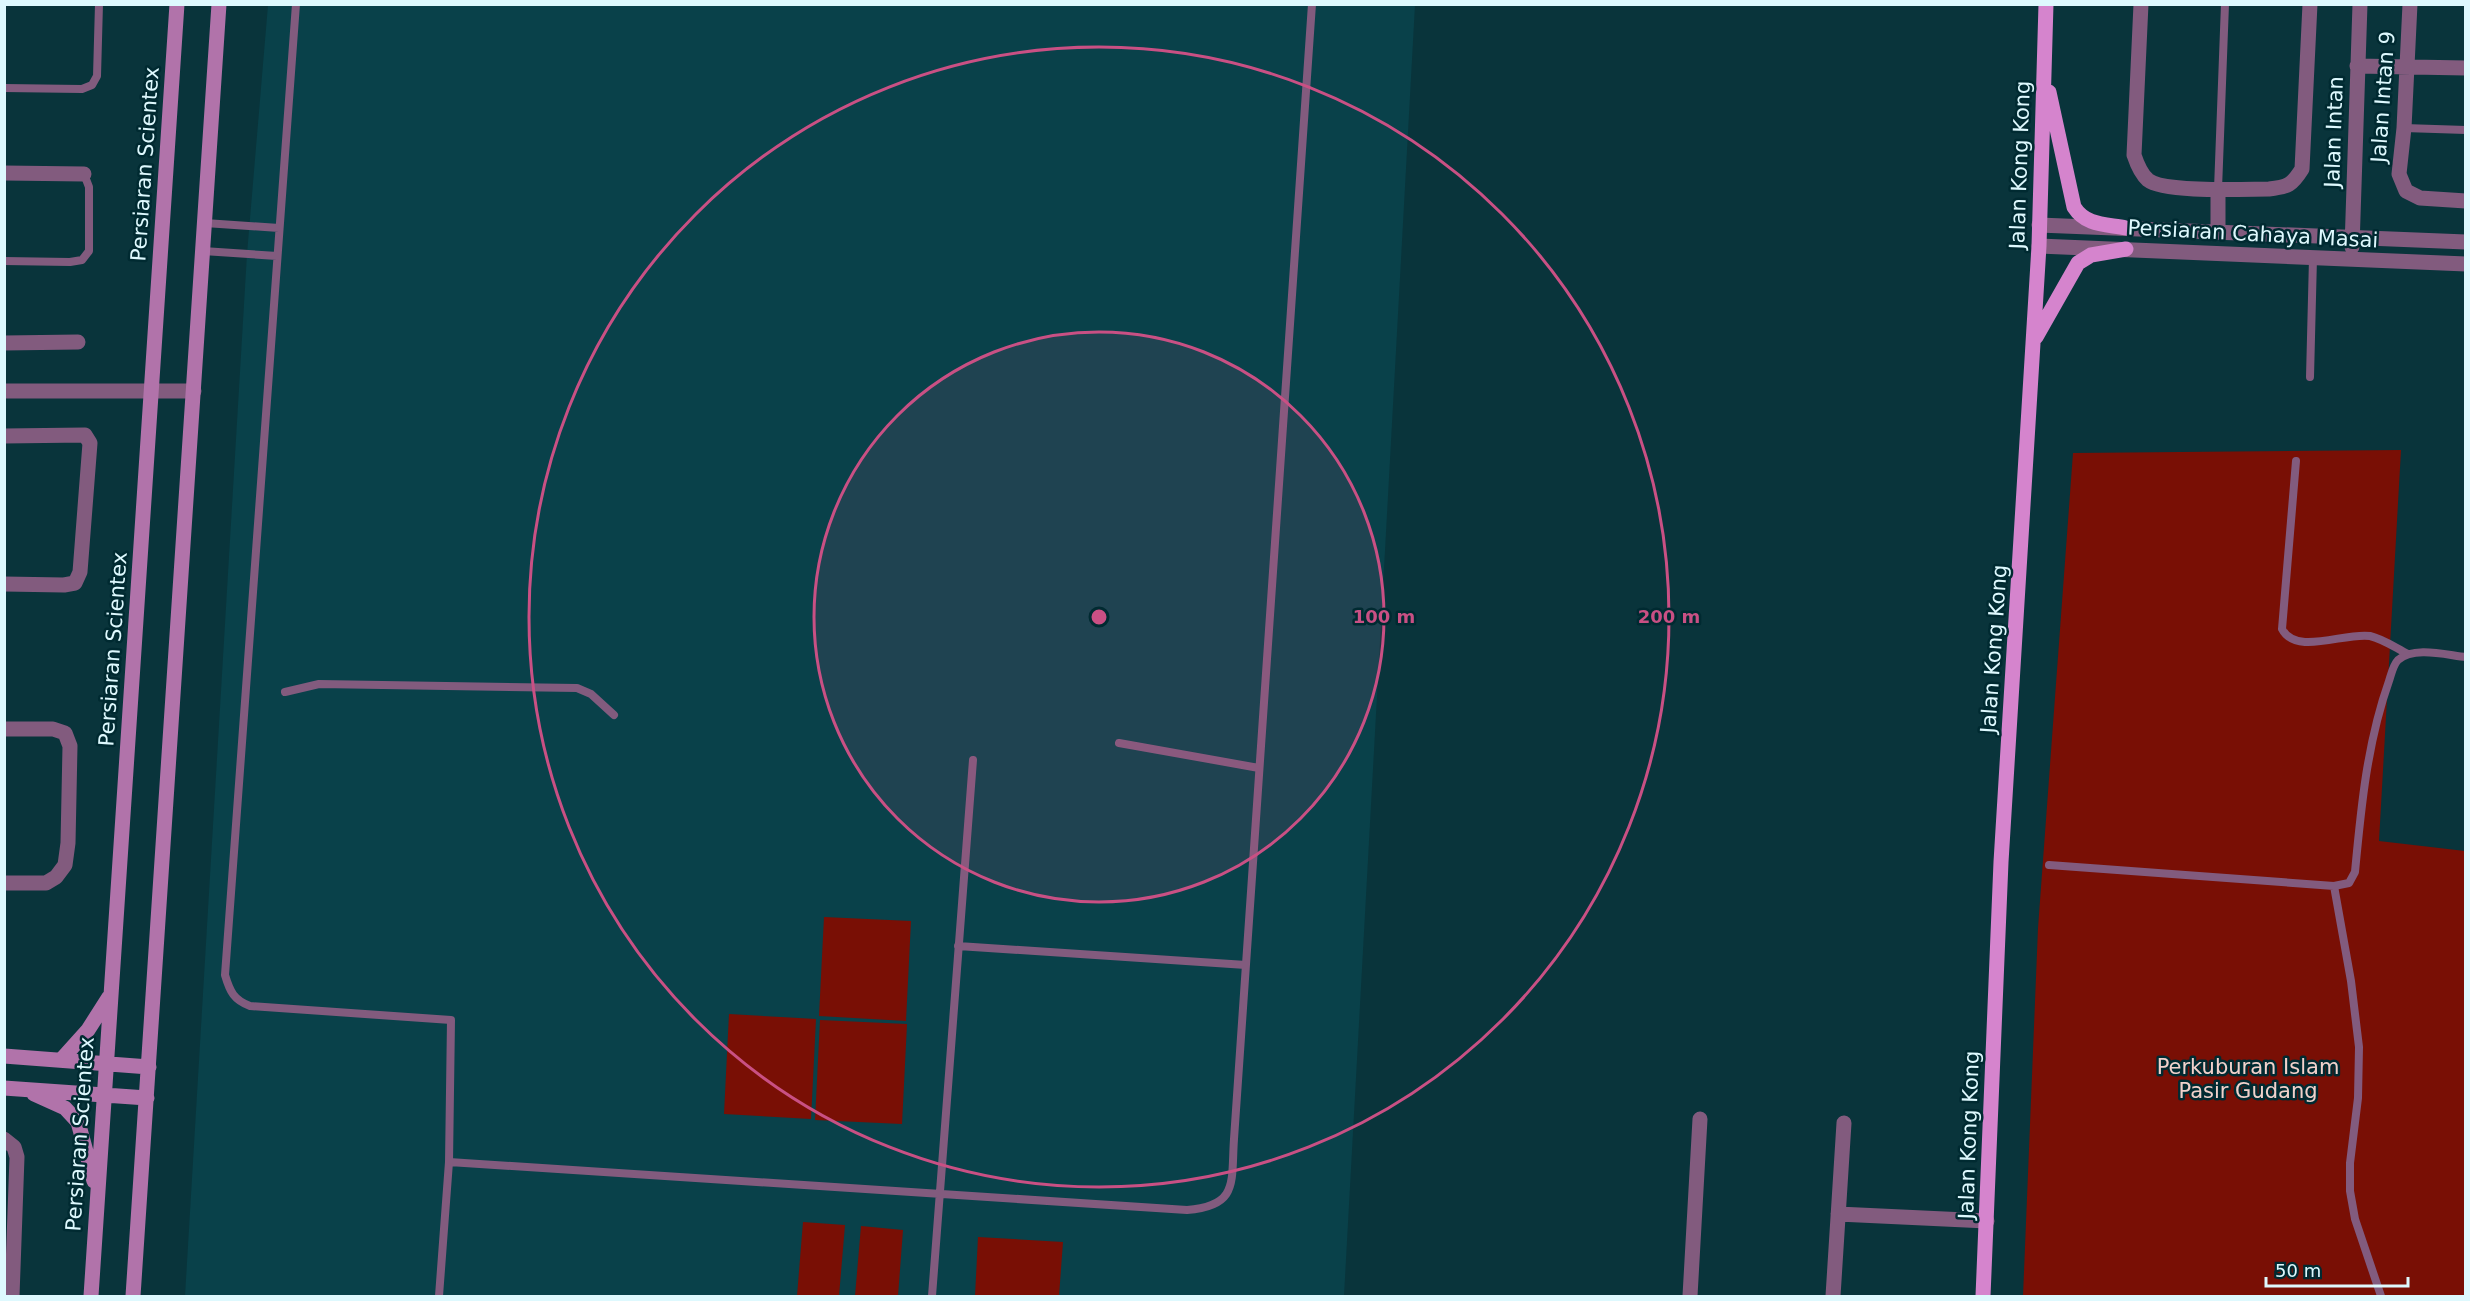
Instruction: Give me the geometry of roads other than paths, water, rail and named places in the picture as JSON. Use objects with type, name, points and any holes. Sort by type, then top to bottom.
[{"type":"main road","name":"Persiaran Scientex","points":[[91,1296],[177,4]]},
{"type":"main road","points":[[133,1296],[219,4]]},
{"type":"main road","name":"Jalan Kong Kong","points":[[1983,1296],[2001,862],[2035,339],[2046,4]]},
{"type":"main road","points":[[2044,68],[2074,207],[2087,221],[2126,228]]},
{"type":"main road","points":[[2035,339],[2078,263],[2091,255],[2126,249]]},
{"type":"main road","points":[[61,1060],[88,1029],[110,995]]},
{"type":"main road","points":[[4,1056],[149,1067]]},
{"type":"main road","points":[[4,1088],[147,1098]]},
{"type":"main road","points":[[23,1089],[65,1108],[78,1122],[97,1196]]},
{"type":"street","points":[[2141,4],[2134,155],[2139,168],[2149,181],[2166,186],[2218,189],[2282,188],[2293,183],[2302,169],[2310,4]]},
{"type":"street","name":"Jalan Intan","points":[[2352,260],[2360,4]]},
{"type":"street","name":"Jalan Intan 9","points":[[2410,4],[2404,128],[2399,174],[2406,191],[2420,198],[2466,201]]},
{"type":"street","points":[[2357,66],[2466,68]]},
{"type":"street","points":[[4,173],[84,174]]},
{"type":"street","points":[[2218,189],[2218,232]]},
{"type":"street","name":"Persiaran Cahaya Masai","points":[[2039,225],[2466,242]]},
{"type":"street","name":"Persiaran Cahaya Masai","points":[[2039,246],[2466,264]]},
{"type":"street","points":[[4,343],[78,342]]},
{"type":"street","points":[[4,391],[194,391]]},
{"type":"street","points":[[4,436],[85,435],[90,443],[80,572],[75,583],[4,585]]},
{"type":"street","points":[[4,729],[53,729],[65,733],[70,746],[69,843],[65,865],[56,877],[46,883],[4,883]]},
{"type":"street","points":[[1690,1296],[1700,1119]]},
{"type":"street","points":[[1833,1296],[1844,1123]]},
{"type":"street","points":[[4,1139],[14,1147],[17,1157],[12,1296]]},
{"type":"street","points":[[1838,1214],[1987,1221]]},
{"type":"lane","points":[[4,88],[82,89],[92,85],[97,76],[99,4]]},
{"type":"lane","points":[[296,4],[225,975],[230,992],[238,1001],[250,1006],[451,1020],[449,1162],[439,1296]]},
{"type":"lane","points":[[449,1162],[1187,1210],[1208,1208],[1221,1202],[1228,1191],[1231,1179],[1312,4]]},
{"type":"lane","points":[[2218,189],[2225,4]]},
{"type":"lane","points":[[2404,128],[2466,130]]},
{"type":"lane","points":[[4,261],[70,262],[82,260],[89,251],[89,187],[84,174]]},
{"type":"lane","points":[[205,223],[279,228]]},
{"type":"lane","points":[[203,250],[277,256]]},
{"type":"lane","points":[[2310,376],[2313,258]]},
{"type":"lane","points":[[2296,461],[2282,629],[2286,637],[2295,641],[2308,642],[2369,636],[2408,654],[2429,653],[2466,657]]},
{"type":"lane","points":[[2049,865],[2334,886],[2349,883],[2355,872],[2364,780],[2382,704],[2396,662],[2408,654]]},
{"type":"lane","points":[[285,692],[319,684],[577,688],[591,694],[614,715]]},
{"type":"lane","points":[[1119,742],[1258,768]]},
{"type":"lane","points":[[932,1296],[973,760]]},
{"type":"lane","points":[[2334,886],[2351,981],[2358,1047],[2358,1098],[2350,1163],[2350,1191],[2355,1219],[2381,1296]]},
{"type":"lane","points":[[958,946],[1245,965]]},
{"type":"park label","name":"Perkuburan Islam Pasir Gudang","points":[[2248,1079]]}]
